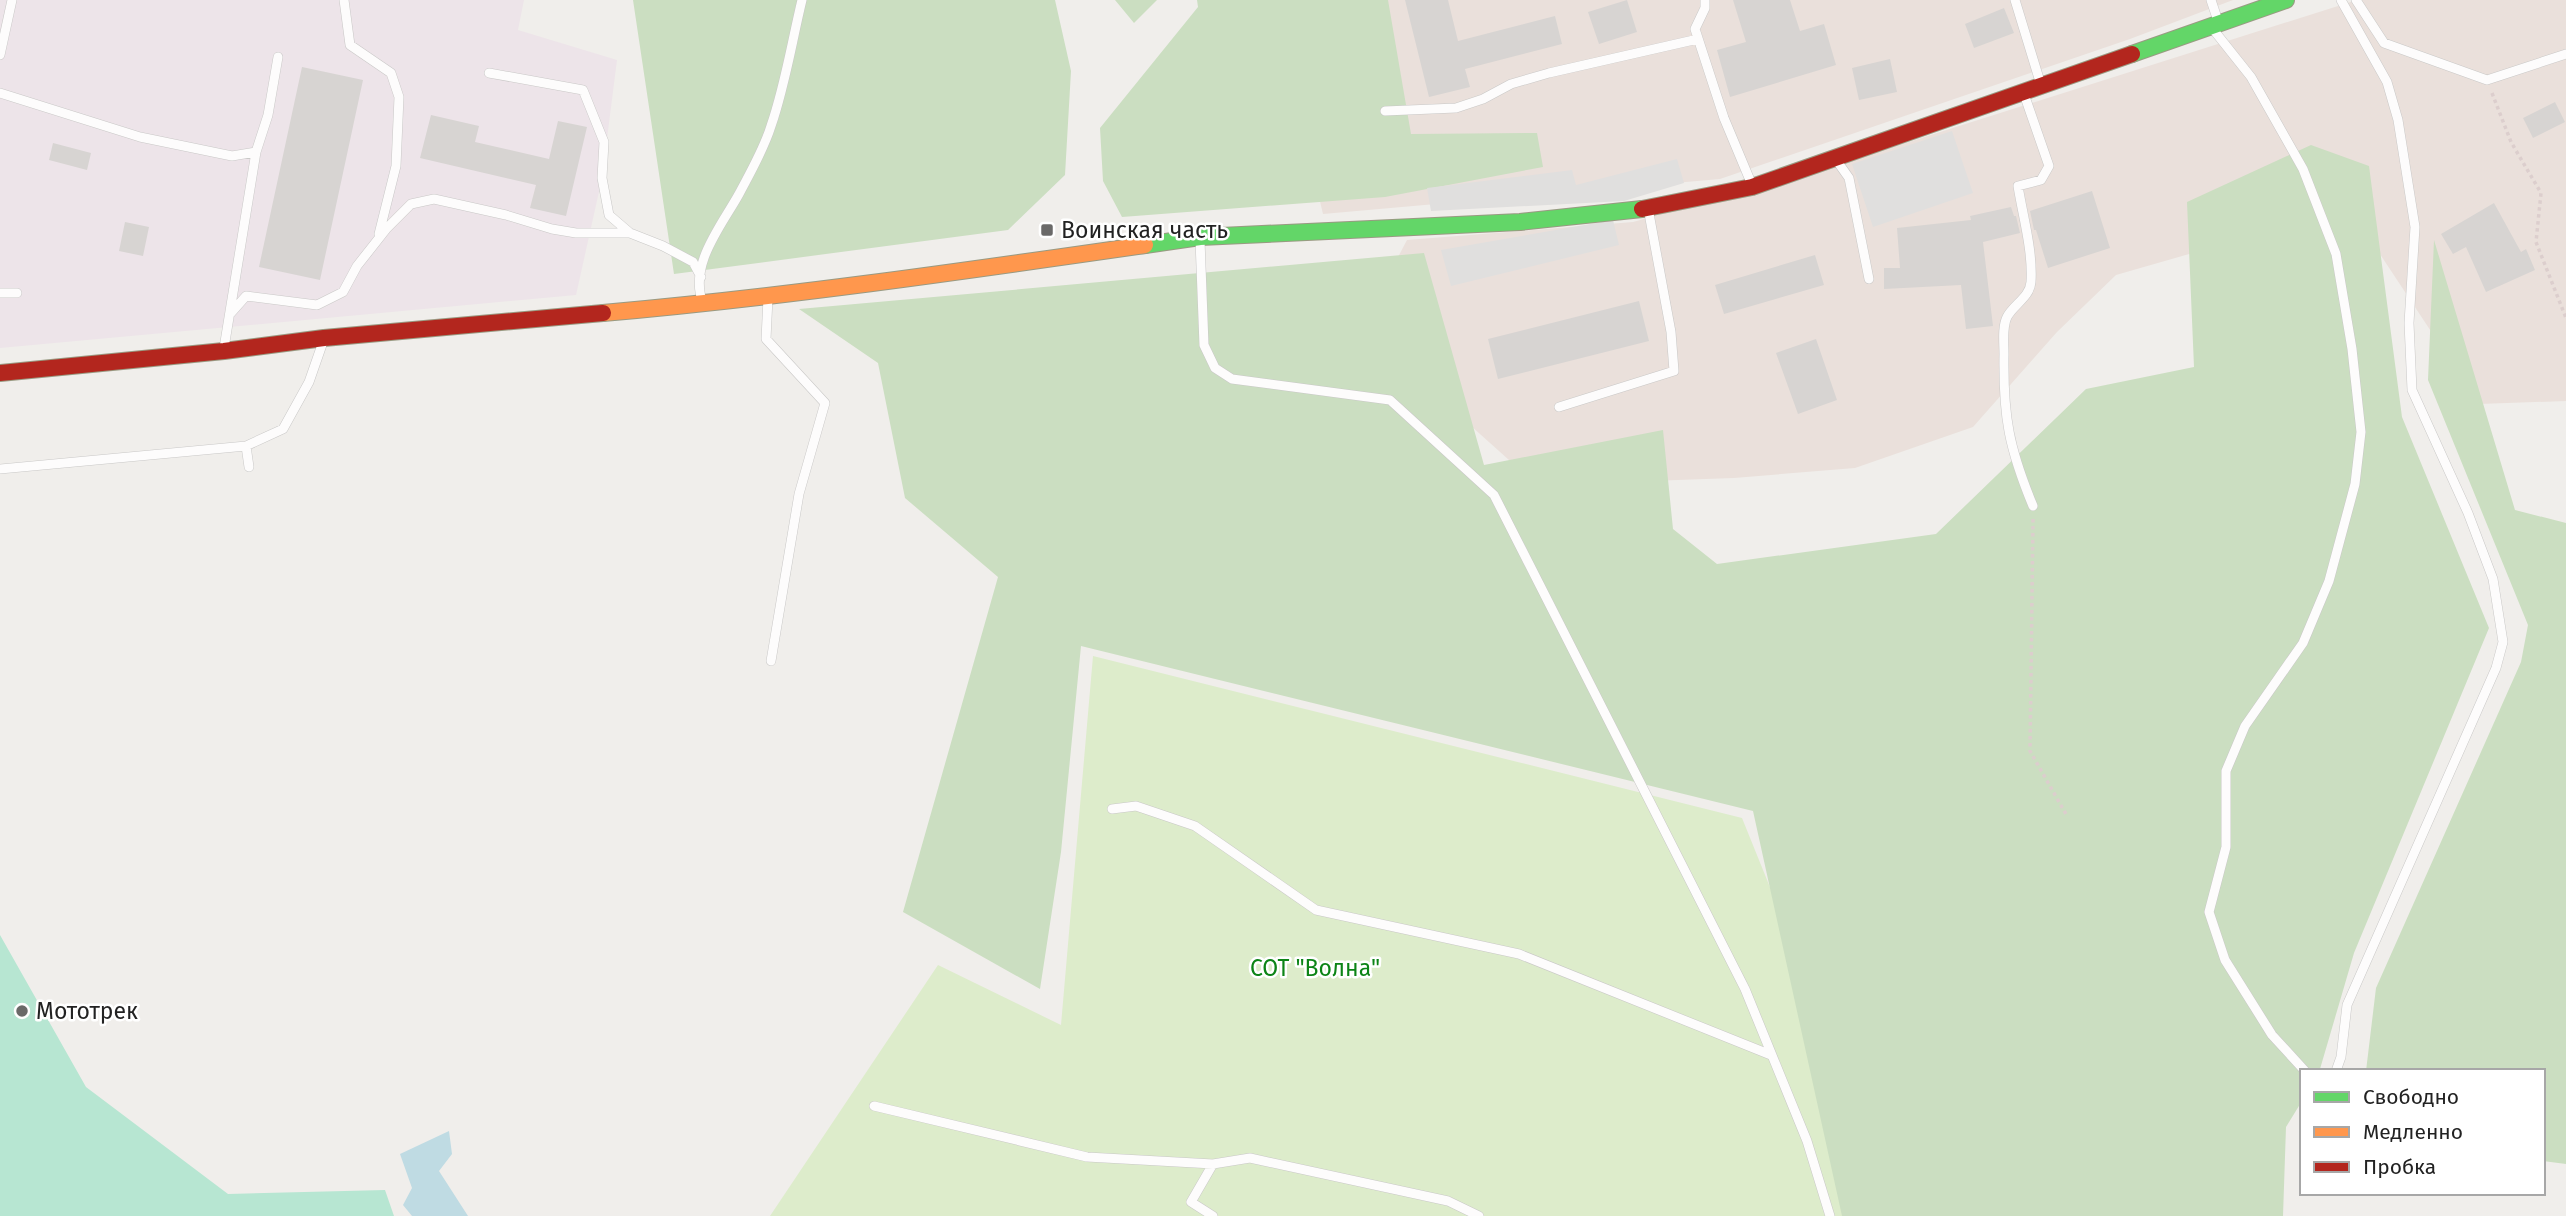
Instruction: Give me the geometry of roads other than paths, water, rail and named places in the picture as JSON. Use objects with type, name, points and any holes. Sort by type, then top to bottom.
[{"type":"street","points":[[0,373],[224,351],[324,338],[768,297],[1200,237],[1520,222],[1647,208],[1752,187],[2287,0]]},
{"type":"lane","points":[[0,55],[12,0]]},
{"type":"lane","points":[[344,0],[350,45],[391,73],[399,97],[396,166],[378,239]]},
{"type":"lane","points":[[704,304],[700,295],[702,264],[712,236],[739,194],[771,127],[802,0]]},
{"type":"lane","points":[[1705,0],[1705,8],[1695,29],[1724,118],[1752,187]]},
{"type":"lane","points":[[2015,0],[2041,86]]},
{"type":"lane","points":[[2211,0],[2215,25],[2251,77],[2303,169],[2336,254],[2352,349],[2361,432],[2355,484],[2329,581],[2303,643],[2245,726],[2226,771],[2226,847],[2208,912],[2225,960],[2272,1035],[2303,1069]]},
{"type":"lane","points":[[2337,1069],[2342,1057],[2347,1005],[2496,668],[2503,642],[2493,579],[2468,513],[2412,390],[2409,323],[2416,227],[2398,120],[2387,82],[2341,0]]},
{"type":"lane","points":[[2356,0],[2384,43],[2487,80],[2566,54]]},
{"type":"lane","points":[[1384,111],[1456,108],[1483,99],[1511,84],[1549,73],[1698,39]]},
{"type":"lane","points":[[224,351],[256,152],[268,115],[278,57]]},
{"type":"lane","points":[[489,74],[583,90],[604,142],[602,178],[609,215],[630,233],[693,262],[701,277]]},
{"type":"lane","points":[[2024,92],[2049,166],[2041,180],[2018,186],[2031,267],[2031,286],[2007,316],[2003,384],[2006,420],[2015,462],[2033,506]]},
{"type":"lane","points":[[0,93],[139,137],[232,156],[256,152]]},
{"type":"lane","points":[[1835,159],[1849,178],[1870,279]]},
{"type":"lane","points":[[230,314],[246,296],[317,306],[343,292],[357,266],[411,204],[434,199],[506,215],[552,229],[576,233],[630,233]]},
{"type":"lane","points":[[1559,407],[1674,371],[1671,332],[1647,208]]},
{"type":"lane","points":[[1200,237],[1204,345],[1215,368],[1232,379],[1390,400],[1494,495],[1745,989],[1807,1140],[1830,1216]]},
{"type":"lane","points":[[0,293],[17,293]]},
{"type":"lane","points":[[768,297],[766,339],[825,403],[799,494],[771,661]]},
{"type":"lane","points":[[0,469],[246,446],[283,429],[310,382],[324,338]]},
{"type":"lane","points":[[246,446],[249,467]]},
{"type":"lane","points":[[1112,809],[1136,806],[1195,826],[1317,910],[1520,954],[1771,1055]]},
{"type":"lane","points":[[874,1106],[1087,1157],[1213,1164],[1250,1158],[1448,1201],[1479,1216]]},
{"type":"lane","points":[[1213,1164],[1191,1202],[1213,1216]]},
{"type":"water","points":[[449,1131],[452,1154],[439,1171],[468,1216],[412,1216],[403,1205],[412,1188],[400,1154]]},
{"type":"place","name":"Воинская часть","points":[[1047,230]]},
{"type":"place","name":"Мототрек","points":[[22,1011]]},
{"type":"park label","name":"СОТ \"Волна\"","points":[[1315,968]]}]
